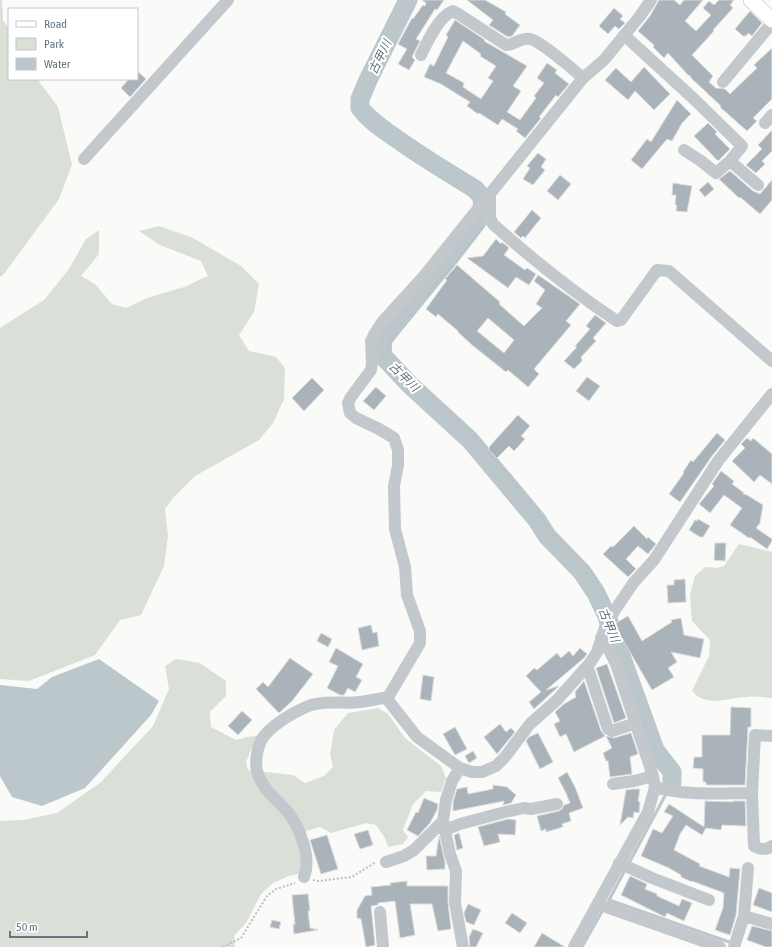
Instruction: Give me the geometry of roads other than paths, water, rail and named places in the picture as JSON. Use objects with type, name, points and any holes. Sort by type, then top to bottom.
[{"type":"main road","points":[[751,0],[772,20]]},
{"type":"street","points":[[84,159],[228,0]]},
{"type":"street","points":[[387,699],[420,643],[420,631],[407,595],[405,567],[395,529],[394,486],[398,465],[398,450],[394,438],[356,418],[350,413],[348,403],[371,370],[371,341],[383,321],[424,276],[583,78],[604,60],[651,0]]},
{"type":"street","points":[[421,56],[431,36],[447,13],[453,11],[506,45],[512,45],[521,40],[530,38],[539,43],[583,78]]},
{"type":"street","points":[[723,82],[772,23]]},
{"type":"street","points":[[624,35],[695,100],[742,146],[730,161],[716,173],[684,150]]},
{"type":"street","points":[[730,161],[758,185]]},
{"type":"street","points":[[490,194],[490,218],[493,224],[529,256],[571,289],[617,321],[621,320],[657,270],[669,271],[772,361]]},
{"type":"street","points":[[304,877],[307,870],[307,858],[300,832],[287,812],[265,786],[258,774],[256,759],[263,737],[282,722],[307,706],[360,702],[384,698],[387,699],[417,737],[460,768],[472,772],[482,772],[496,766],[505,757],[530,724],[557,700],[590,663],[597,652],[604,627],[615,610],[634,582],[654,560],[718,461],[772,394]]},
{"type":"street","points":[[574,947],[648,812],[654,781],[616,664],[601,638]]},
{"type":"street","points":[[585,668],[589,672],[608,729],[612,731],[636,724]]},
{"type":"street","points":[[772,736],[754,735],[752,793],[754,846],[759,849],[767,849],[772,846]]},
{"type":"street","points":[[460,768],[452,781],[446,800],[444,825],[450,854],[456,871],[455,903],[462,947]]},
{"type":"street","points":[[613,784],[634,781],[654,781],[673,792],[752,793]]},
{"type":"street","points":[[386,862],[404,856],[414,850],[444,825],[460,824],[524,808],[531,809],[557,804]]},
{"type":"street","points":[[619,864],[709,900]]},
{"type":"street","points":[[734,947],[744,916],[748,868]]},
{"type":"street","points":[[598,904],[720,947]]},
{"type":"street","points":[[380,912],[383,947]]},
{"type":"street","points":[[744,916],[772,924]]},
{"type":"water","points":[[99,659],[159,701],[151,715],[85,788],[42,806],[12,797],[0,776],[0,685],[37,689],[52,677]]},
{"type":"waterway","name":"古甲川","points":[[408,0],[369,78],[360,99],[360,108],[387,132],[426,159],[475,189],[482,197],[483,214],[383,339],[382,355],[409,384],[470,440],[537,520],[547,536],[582,572],[596,593],[606,614],[655,750],[672,772],[672,782]]},
{"type":"waterway","points":[[628,865],[667,792]]},
{"type":"waterway","points":[[607,904],[625,870]]},
{"type":"waterway","points":[[609,900],[732,943]]},
{"type":"waterway","points":[[582,947],[604,908]]}]
